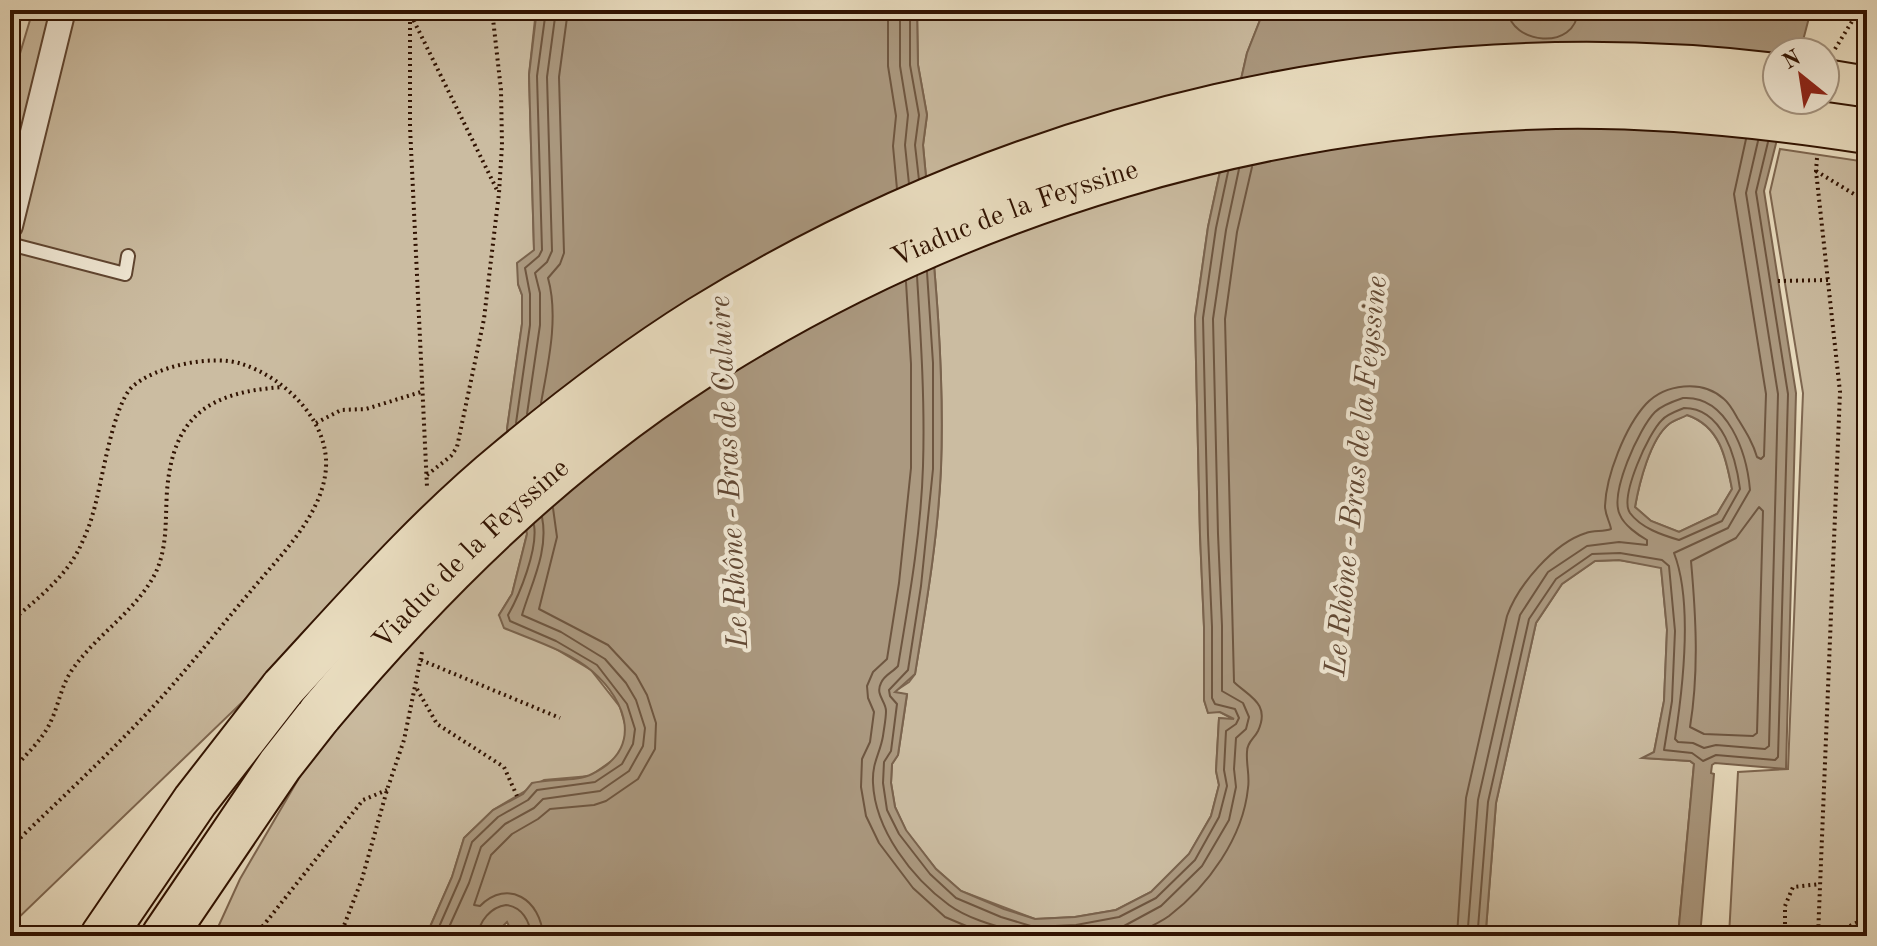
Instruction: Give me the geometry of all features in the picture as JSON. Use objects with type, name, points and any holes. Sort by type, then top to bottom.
[{"type":"highway","name":"Viaduc de la Feyssine","points":[[103,936],[195,801],[283,688],[419,543],[507,462],[611,381],[697,321],[785,269],[883,219],[987,176],[1085,142],[1186,114],[1303,89],[1397,75],[1539,65],[1632,65],[1761,75]]},
{"type":"highway","points":[[1841,77],[1867,89]]},
{"type":"highway","name":"Viaduc de la Feyssine","points":[[164,936],[280,765],[376,647],[449,570],[538,489],[636,412],[719,355],[805,305],[904,256],[1004,214],[1107,179],[1210,151],[1317,129],[1421,115],[1556,106],[1653,107],[1731,112],[1867,131]]},
{"type":"street","points":[[10,226],[63,10]]},
{"type":"lane","points":[[10,244],[125,274],[128,256]]},
{"type":"path","points":[[427,475],[451,456],[457,447],[484,319],[502,145],[501,90],[492,10]]},
{"type":"path","points":[[1841,45],[1859,10]]},
{"type":"path","points":[[410,12],[499,193]]},
{"type":"path","points":[[410,12],[410,127],[427,490]]},
{"type":"path","points":[[1818,936],[1840,392],[1816,171],[1867,202]]},
{"type":"path","points":[[1778,281],[1828,280]]},
{"type":"path","points":[[10,622],[61,575],[78,550],[93,513],[120,405],[133,387],[178,366],[219,360],[237,362],[272,377],[304,407],[315,424],[323,447],[326,474],[320,494],[300,529],[156,703],[10,848]]},
{"type":"path","points":[[10,773],[46,729],[70,672],[138,599],[156,572],[165,538],[169,475],[185,428],[210,404],[228,395],[283,387]]},
{"type":"path","points":[[315,424],[341,410],[366,409],[424,391]]},
{"type":"path","points":[[340,936],[362,879],[404,740],[423,646]]},
{"type":"path","points":[[421,660],[560,718]]},
{"type":"path","points":[[416,687],[437,724],[504,767],[517,796]]},
{"type":"path","points":[[255,936],[363,800],[387,790]]},
{"type":"path","points":[[1785,936],[1785,906],[1793,887],[1820,884]]},
{"type":"path","points":[[1828,936],[1867,918]]},
{"type":"shaded area","points":[[33,10],[536,10],[529,75],[534,250],[518,284],[522,295],[522,324],[507,429],[527,534],[512,594],[499,615],[591,670],[620,707],[627,731],[626,742],[616,758],[590,776],[544,780],[493,810],[464,838],[452,877],[426,936],[214,936],[240,879],[303,771],[351,585],[260,685],[10,926],[10,87]]},
{"type":"shaded area","points":[[917,10],[1264,10],[1247,53],[1219,176],[1195,318],[1204,700],[1208,712],[1220,712],[1235,720],[1219,718],[1216,771],[1219,785],[1211,816],[1189,854],[1151,892],[1116,910],[1075,917],[1035,919],[961,891],[936,869],[906,831],[895,807],[892,764],[898,755],[907,695],[894,692],[915,674],[934,546],[941,468],[940,347],[923,145],[927,115],[918,65]]},
{"type":"shaded area","points":[[1526,10],[1562,10],[1556,20],[1527,16]]},
{"type":"shaded area","points":[[1780,149],[1867,162],[1867,936],[1729,936],[1738,772],[1788,769],[1803,393],[1770,192]]},
{"type":"shaded area","points":[[1687,415],[1707,427],[1720,444],[1732,489],[1717,514],[1679,532],[1651,521],[1635,507],[1656,440],[1669,424]]},
{"type":"shaded area","points":[[1619,560],[1661,567],[1667,630],[1664,701],[1654,752],[1644,758],[1690,761],[1694,764],[1678,936],[1491,936],[1486,929],[1496,803],[1536,623],[1562,584],[1595,561]]},
{"type":"water","points":[[540,10],[917,10],[918,65],[927,115],[923,145],[940,347],[941,468],[934,546],[915,674],[895,692],[907,694],[898,755],[892,764],[895,807],[906,830],[936,869],[961,891],[1035,919],[1075,917],[1116,910],[1151,892],[1189,854],[1211,816],[1219,785],[1216,771],[1219,718],[1234,719],[1220,712],[1208,713],[1204,700],[1195,318],[1219,176],[1247,53],[1264,10],[1526,10],[1527,16],[1556,20],[1562,10],[1811,10],[1804,36],[1761,36],[1761,116],[1783,116],[1764,191],[1796,393],[1786,769],[1712,765],[1711,773],[1714,774],[1700,936],[1678,936],[1694,764],[1690,761],[1642,758],[1654,752],[1664,701],[1667,630],[1661,568],[1619,560],[1595,561],[1562,584],[1536,623],[1496,803],[1486,929],[1491,936],[514,936],[507,922],[493,936],[426,936],[452,877],[464,838],[493,810],[523,794],[532,783],[592,774],[619,752],[624,739],[625,725],[621,711],[604,683],[592,671],[561,652],[504,628],[499,615],[512,594],[527,534],[507,429],[522,324],[517,263],[534,250],[529,75],[536,17]],"holes":[[[1687,415],[1707,427],[1720,444],[1732,489],[1717,514],[1679,532],[1651,521],[1635,507],[1646,462],[1656,440],[1671,423]]]},
{"type":"railway","points":[[10,34],[17,10]]},
{"type":"water label","name":"Le Rhône - Bras de Caluire","points":[[730,472]]},
{"type":"water label","name":"Le Rhône - Bras de la Feyssine","points":[[1357,476]]}]
